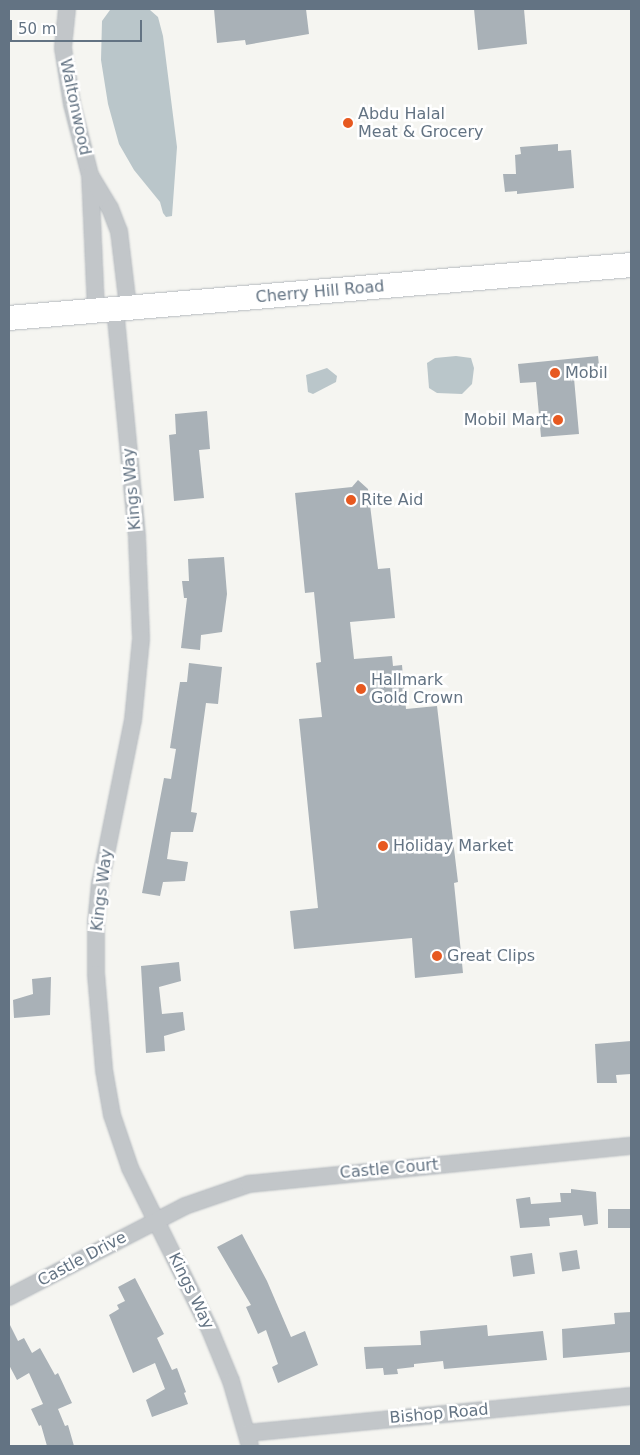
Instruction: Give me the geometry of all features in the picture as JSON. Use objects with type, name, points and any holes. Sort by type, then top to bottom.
[{"type":"main road","name":"Cherry Hill Road","points":[[9,318],[631,265]]},
{"type":"street","name":"Waltonwood","points":[[67,9],[63,48],[72,104],[90,175],[113,308]]},
{"type":"street","name":"Waltonwood","points":[[90,175],[110,208],[119,231],[113,308]]},
{"type":"street","name":"Kings Way","points":[[113,308],[136,538],[140,639],[132,720],[100,884],[96,974],[104,1070],[112,1115],[130,1168],[154,1220],[210,1330],[249,1439]]},
{"type":"street","name":"Castle Court","points":[[154,1220],[212,1195],[268,1180],[631,1146]]},
{"type":"street","name":"Castle Drive","points":[[9,1297],[154,1220]]},
{"type":"street","name":"Bishop Road","points":[[249,1439],[631,1396]]},
{"type":"shaded area","points":[[110,10],[150,10],[158,17],[163,36],[177,147],[172,216],[166,217],[163,213],[160,202],[134,170],[119,144],[108,104],[101,60],[102,21]]},
{"type":"shaded area","points":[[456,356],[471,358],[474,368],[472,384],[462,394],[437,393],[429,388],[427,363],[435,358]]},
{"type":"shaded area","points":[[327,368],[337,376],[336,382],[313,394],[308,392],[306,375]]},
{"type":"building","points":[[214,9],[306,9],[309,34],[246,45],[245,40],[217,43]]},
{"type":"building","points":[[474,9],[524,9],[527,44],[478,50]]},
{"type":"building","points":[[558,144],[558,151],[571,150],[574,188],[517,194],[517,191],[505,192],[503,174],[516,174],[515,155],[521,154],[520,147]]},
{"type":"building","points":[[598,356],[600,375],[574,378],[579,434],[541,437],[536,382],[520,383],[518,364]]},
{"type":"building","points":[[207,411],[210,449],[199,450],[204,498],[174,501],[169,435],[176,434],[175,414]]},
{"type":"building","name":"Holiday Market","points":[[358,480],[368,489],[378,569],[390,568],[395,618],[350,622],[354,659],[392,656],[393,666],[402,665],[406,709],[437,706],[458,882],[454,883],[463,973],[415,978],[412,938],[294,949],[290,911],[318,908],[299,719],[322,717],[316,663],[321,662],[314,592],[305,593],[295,493],[352,487]]},
{"type":"building","points":[[224,557],[227,594],[222,632],[201,635],[200,650],[181,648],[187,598],[184,598],[182,581],[189,581],[188,559]]},
{"type":"building","points":[[189,663],[222,667],[218,704],[206,703],[191,812],[197,813],[193,832],[171,832],[167,859],[188,862],[185,881],[163,882],[160,896],[142,893],[164,778],[171,779],[176,749],[170,748],[180,682],[187,682]]},
{"type":"building","points":[[179,962],[181,981],[159,987],[162,1014],[183,1012],[185,1030],[164,1036],[165,1051],[146,1053],[141,966]]},
{"type":"building","points":[[51,977],[50,1015],[14,1018],[13,1000],[33,994],[32,979]]},
{"type":"building","points":[[631,1041],[631,1074],[616,1075],[617,1083],[597,1083],[595,1044]]},
{"type":"building","points":[[571,1189],[596,1192],[598,1224],[584,1226],[582,1215],[549,1218],[550,1226],[520,1228],[516,1199],[530,1197],[531,1204],[561,1202],[560,1193],[571,1193]]},
{"type":"building","points":[[608,1209],[631,1209],[631,1228],[608,1228]]},
{"type":"building","points":[[242,1234],[267,1281],[291,1337],[305,1331],[318,1365],[278,1383],[272,1367],[278,1364],[266,1330],[258,1334],[246,1307],[251,1305],[217,1247]]},
{"type":"building","points":[[577,1250],[580,1269],[562,1272],[559,1253]]},
{"type":"building","points":[[532,1253],[535,1274],[513,1277],[510,1256]]},
{"type":"building","points":[[135,1278],[164,1334],[157,1338],[172,1370],[177,1368],[186,1392],[184,1393],[188,1404],[152,1417],[146,1400],[165,1389],[155,1363],[133,1373],[109,1315],[119,1309],[117,1305],[125,1301],[118,1287]]},
{"type":"building","points":[[631,1312],[631,1352],[563,1358],[562,1329],[615,1324],[614,1313]]},
{"type":"building","points":[[9,1323],[18,1341],[24,1338],[32,1353],[40,1348],[55,1375],[58,1373],[72,1403],[58,1409],[65,1426],[68,1425],[74,1446],[47,1446],[41,1425],[39,1426],[31,1409],[43,1404],[29,1373],[17,1380],[9,1365]]},
{"type":"building","points":[[487,1325],[488,1336],[543,1331],[547,1360],[444,1369],[443,1361],[414,1364],[414,1367],[397,1369],[398,1374],[384,1375],[383,1368],[366,1369],[364,1347],[421,1345],[420,1331]]},
{"type":"place","name":"Abdu Halal Meat & Grocery","points":[[348,123]]},
{"type":"place","name":"Mobil","points":[[555,373]]},
{"type":"place","name":"Mobil Mart","points":[[558,420]]},
{"type":"place","name":"Rite Aid","points":[[351,500]]},
{"type":"place","name":"Hallmark Gold Crown","points":[[361,689]]},
{"type":"place","name":"Holiday Market","points":[[383,846]]},
{"type":"place","name":"Great Clips","points":[[437,956]]}]
